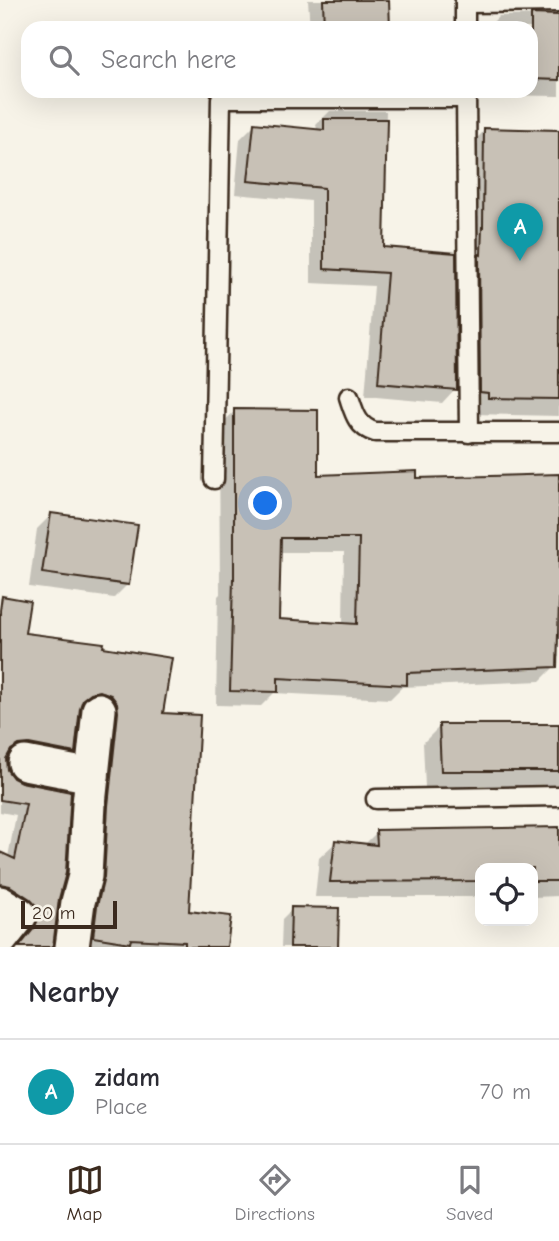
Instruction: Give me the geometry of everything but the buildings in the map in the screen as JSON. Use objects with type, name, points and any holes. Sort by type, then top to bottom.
[{"type":"street","points":[[72,947],[78,902],[85,876],[99,710]]},
{"type":"street","points":[[25,763],[92,776]]},
{"type":"street","points":[[0,903],[20,915],[0,940]]},
{"type":"lane","points":[[465,21],[465,1],[559,2]]},
{"type":"lane","points":[[214,479],[221,98]]},
{"type":"lane","points":[[466,98],[469,433]]},
{"type":"lane","points":[[349,397],[360,424],[375,432],[559,432]]},
{"type":"lane","points":[[376,799],[559,796]]},
{"type":"place","name":"zidam","points":[[520,261]]}]
